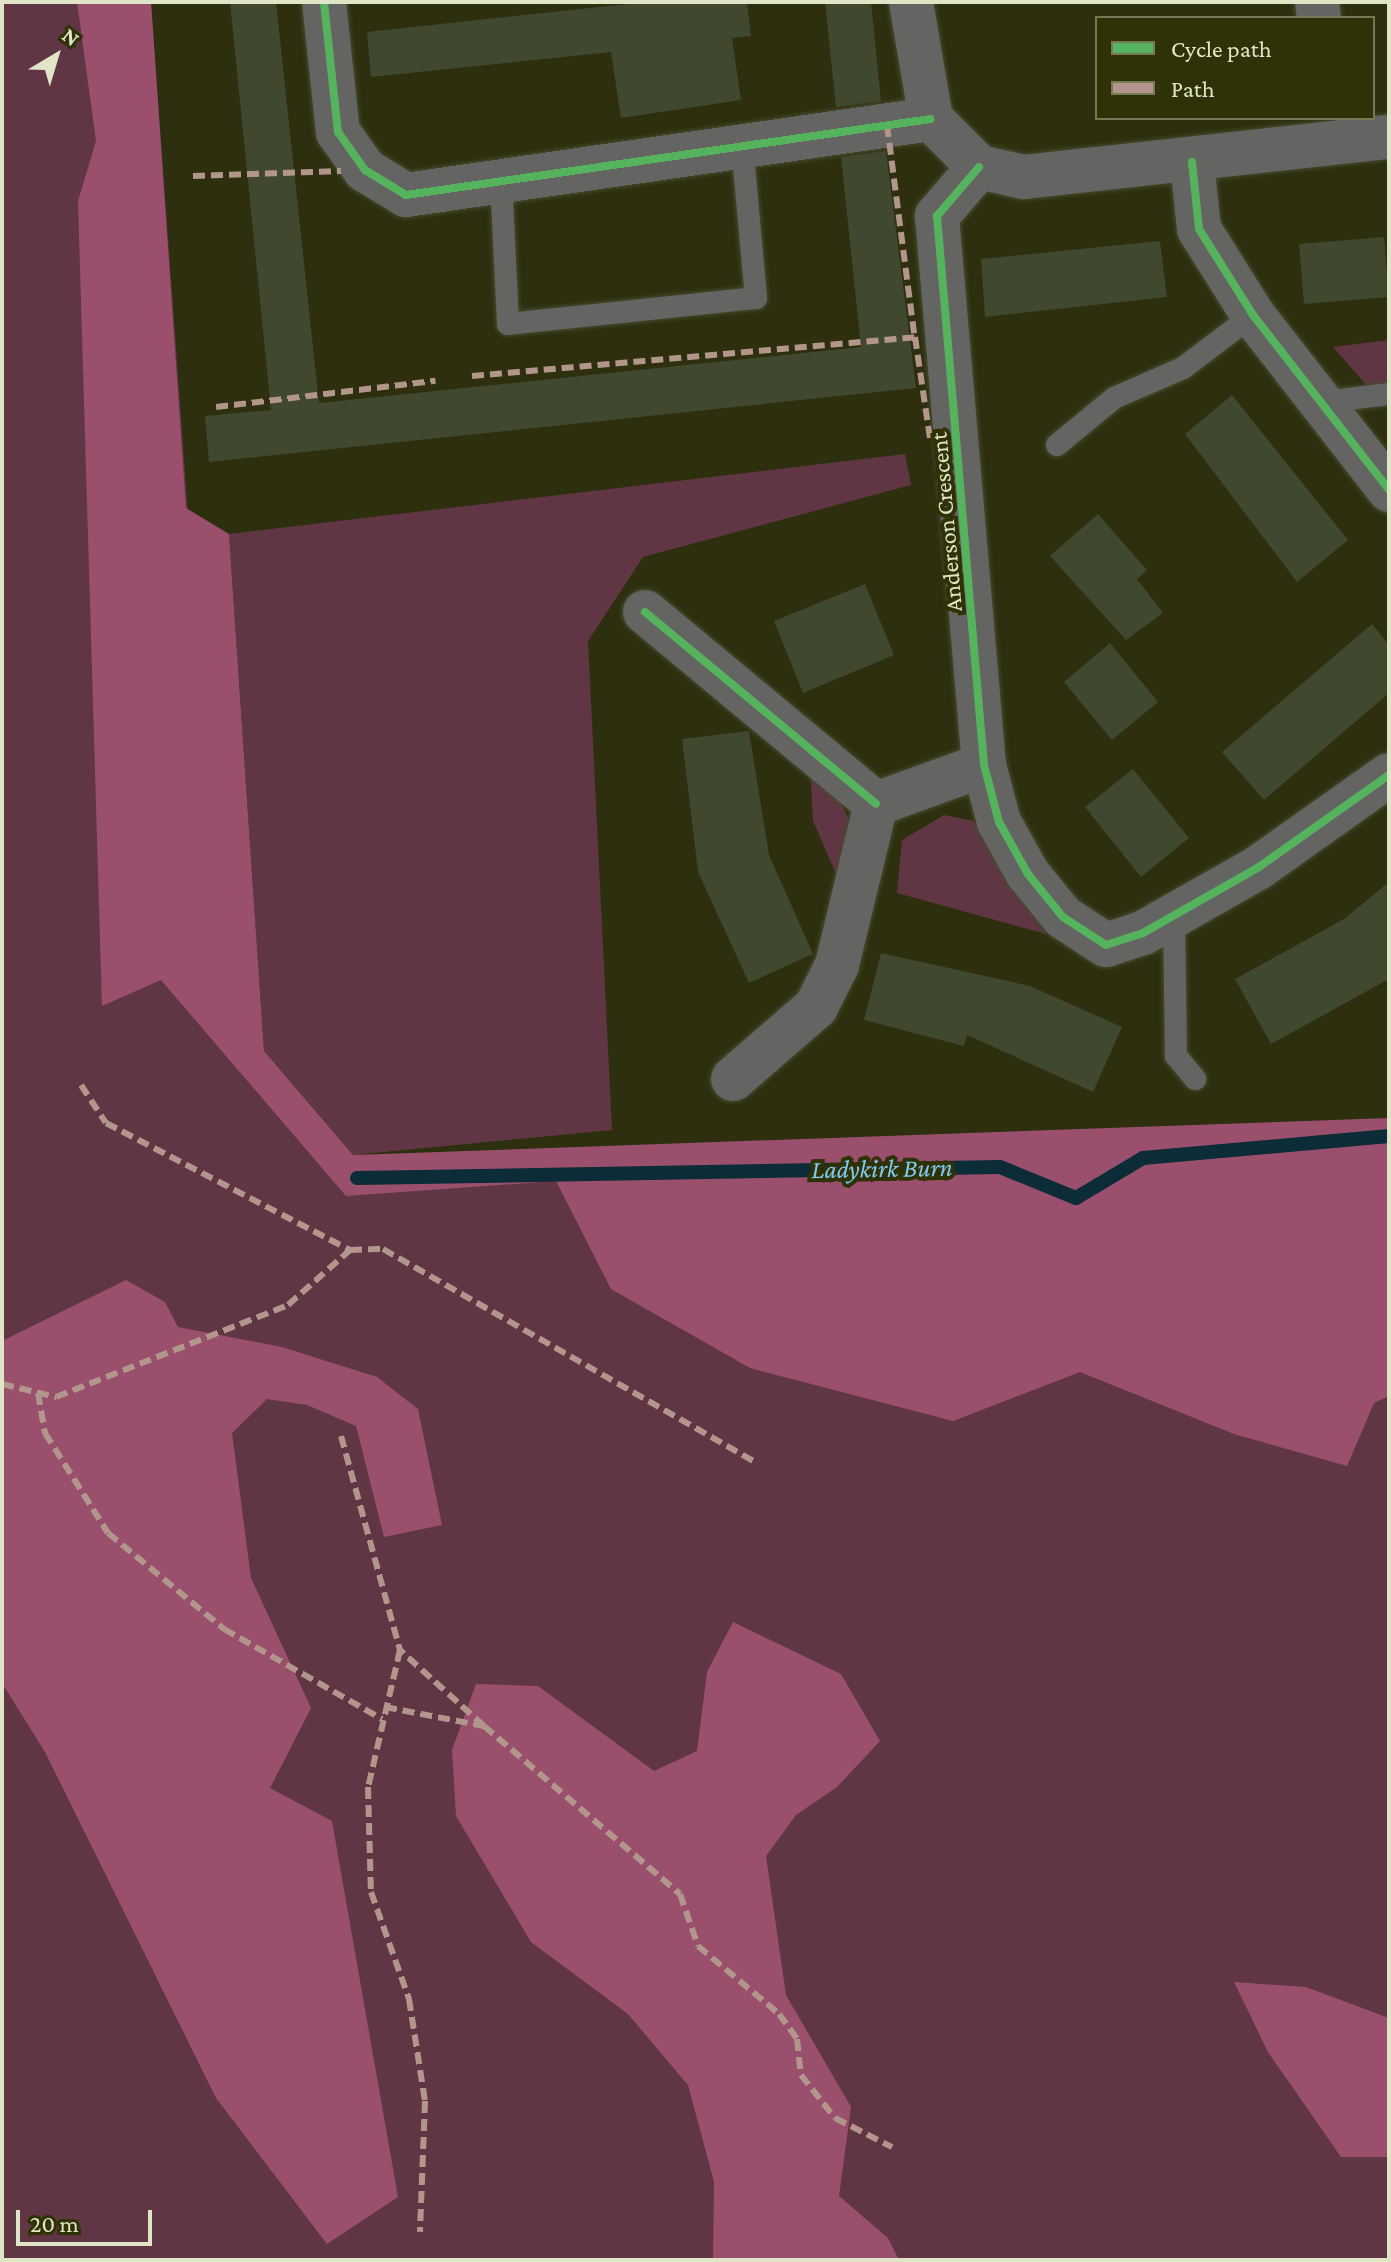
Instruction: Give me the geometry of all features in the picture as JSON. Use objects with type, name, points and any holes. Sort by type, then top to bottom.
[{"type":"street","points":[[324,2],[338,132],[365,170],[406,195],[742,143],[954,142],[1024,177],[1192,162],[1332,130],[1389,137]]},
{"type":"street","points":[[911,2],[954,142]]},
{"type":"street","name":"Anderson Crescent","points":[[954,142],[937,216],[984,765],[999,822],[1063,917],[1106,945],[1174,916],[1389,775]]},
{"type":"street","points":[[1192,162],[1199,229],[1253,315],[1389,490]]},
{"type":"street","points":[[645,612],[876,804]]},
{"type":"street","points":[[876,804],[984,765]]},
{"type":"street","points":[[733,1079],[816,1007],[837,965],[876,804]]},
{"type":"lane","points":[[501,180],[508,324],[756,298],[742,143]]},
{"type":"lane","points":[[1057,445],[1114,398],[1183,368],[1253,315]]},
{"type":"lane","points":[[1322,402],[1389,394]]},
{"type":"lane","points":[[1174,916],[1176,1056],[1195,1079]]},
{"type":"shaded area","points":[[2,2],[151,2],[227,1053],[346,1195],[1389,1123],[1389,2260],[2,2260]]},
{"type":"shaded area","points":[[77,2],[151,2],[186,508],[229,534],[264,1051],[353,1155],[1389,1118],[1389,1396],[1374,1403],[1347,1466],[1234,1434],[1080,1372],[953,1421],[750,1368],[611,1289],[556,1181],[346,1196],[161,980],[102,1006],[78,201],[96,141]]},
{"type":"shaded area","points":[[1389,340],[1389,386],[1369,388],[1333,347]]},
{"type":"shaded area","points":[[905,454],[911,485],[643,557],[588,641],[612,1130],[353,1155],[264,1051],[229,534]]},
{"type":"shaded area","points":[[810,760],[832,785],[856,834],[840,883],[813,821]]},
{"type":"shaded area","points":[[944,815],[974,821],[1046,934],[897,893],[902,840]]},
{"type":"shaded area","points":[[126,1280],[165,1302],[178,1327],[282,1347],[377,1377],[418,1409],[442,1525],[384,1537],[356,1426],[307,1405],[267,1399],[232,1433],[251,1578],[311,1708],[270,1788],[332,1821],[398,2197],[327,2244],[216,2098],[45,1752],[2,1683],[2,1341]]},
{"type":"shaded area","points":[[733,1622],[841,1674],[880,1741],[837,1787],[796,1815],[766,1856],[786,1995],[851,2107],[839,2196],[888,2238],[899,2260],[713,2260],[714,2182],[688,2085],[628,2014],[531,1942],[456,1816],[452,1750],[476,1684],[538,1686],[654,1771],[697,1751],[707,1672]]},
{"type":"shaded area","points":[[1234,1982],[1306,1987],[1389,2018],[1389,2157],[1341,2157],[1268,2052]]},
{"type":"building","points":[[230,2],[276,2],[319,403],[861,347],[841,157],[886,151],[916,388],[209,462],[205,416],[271,410]]},
{"type":"building","points":[[646,2],[747,2],[751,36],[732,38],[741,100],[621,118],[611,52],[371,77],[367,32]]},
{"type":"building","points":[[825,2],[871,2],[881,101],[836,107]]},
{"type":"building","points":[[1384,237],[1389,297],[1304,304],[1299,244]]},
{"type":"building","points":[[1160,241],[1167,297],[985,317],[981,259]]},
{"type":"building","points":[[1232,395],[1348,540],[1297,582],[1185,434]]},
{"type":"building","points":[[1098,514],[1147,570],[1137,579],[1163,613],[1126,640],[1050,556]]},
{"type":"building","points":[[865,584],[894,655],[803,693],[774,621]]},
{"type":"building","points":[[1372,624],[1389,645],[1389,693],[1264,800],[1222,752]]},
{"type":"building","points":[[1110,643],[1158,702],[1112,740],[1064,682]]},
{"type":"building","points":[[749,731],[769,855],[813,954],[749,983],[698,872],[682,739]]},
{"type":"building","points":[[1133,769],[1189,838],[1141,877],[1085,807]]},
{"type":"building","points":[[1389,882],[1389,979],[1271,1044],[1235,979],[1344,919]]},
{"type":"building","points":[[881,953],[1030,986],[1122,1027],[1093,1092],[967,1035],[964,1046],[864,1020]]},
{"type":"waterway","name":"Ladykirk Burn","points":[[357,1178],[1000,1167],[1076,1198],[1143,1158],[1389,1136]]},
{"type":"marked path","points":[[887,125],[915,341]]},
{"type":"marked path","points":[[193,176],[341,171]]},
{"type":"marked path","points":[[472,376],[915,337],[930,439]]},
{"type":"marked path","points":[[216,407],[435,381]]},
{"type":"marked path","points":[[81,1085],[106,1123],[350,1250]]},
{"type":"marked path","points":[[2,1384],[56,1397],[288,1305],[350,1250],[383,1249],[758,1464]]},
{"type":"marked path","points":[[38,1393],[45,1433],[108,1533],[224,1629],[382,1719]]},
{"type":"marked path","points":[[341,1436],[400,1650],[368,1787],[371,1892],[409,1999],[425,2101],[420,2232]]},
{"type":"marked path","points":[[385,1707],[484,1726],[400,1650]]},
{"type":"marked path","points":[[484,1726],[680,1894],[698,1946],[779,2014],[797,2039],[801,2075],[835,2118],[892,2147]]},
{"type":"cycle path","points":[[324,2],[338,132],[365,170],[406,195],[931,119]]},
{"type":"cycle path","points":[[1192,162],[1199,229],[1253,315],[1389,490]]},
{"type":"cycle path","points":[[979,167],[937,216],[984,765],[999,822],[1028,874],[1063,917],[1106,945],[1143,933],[1259,867],[1389,775]]},
{"type":"cycle path","points":[[645,612],[876,804]]}]
